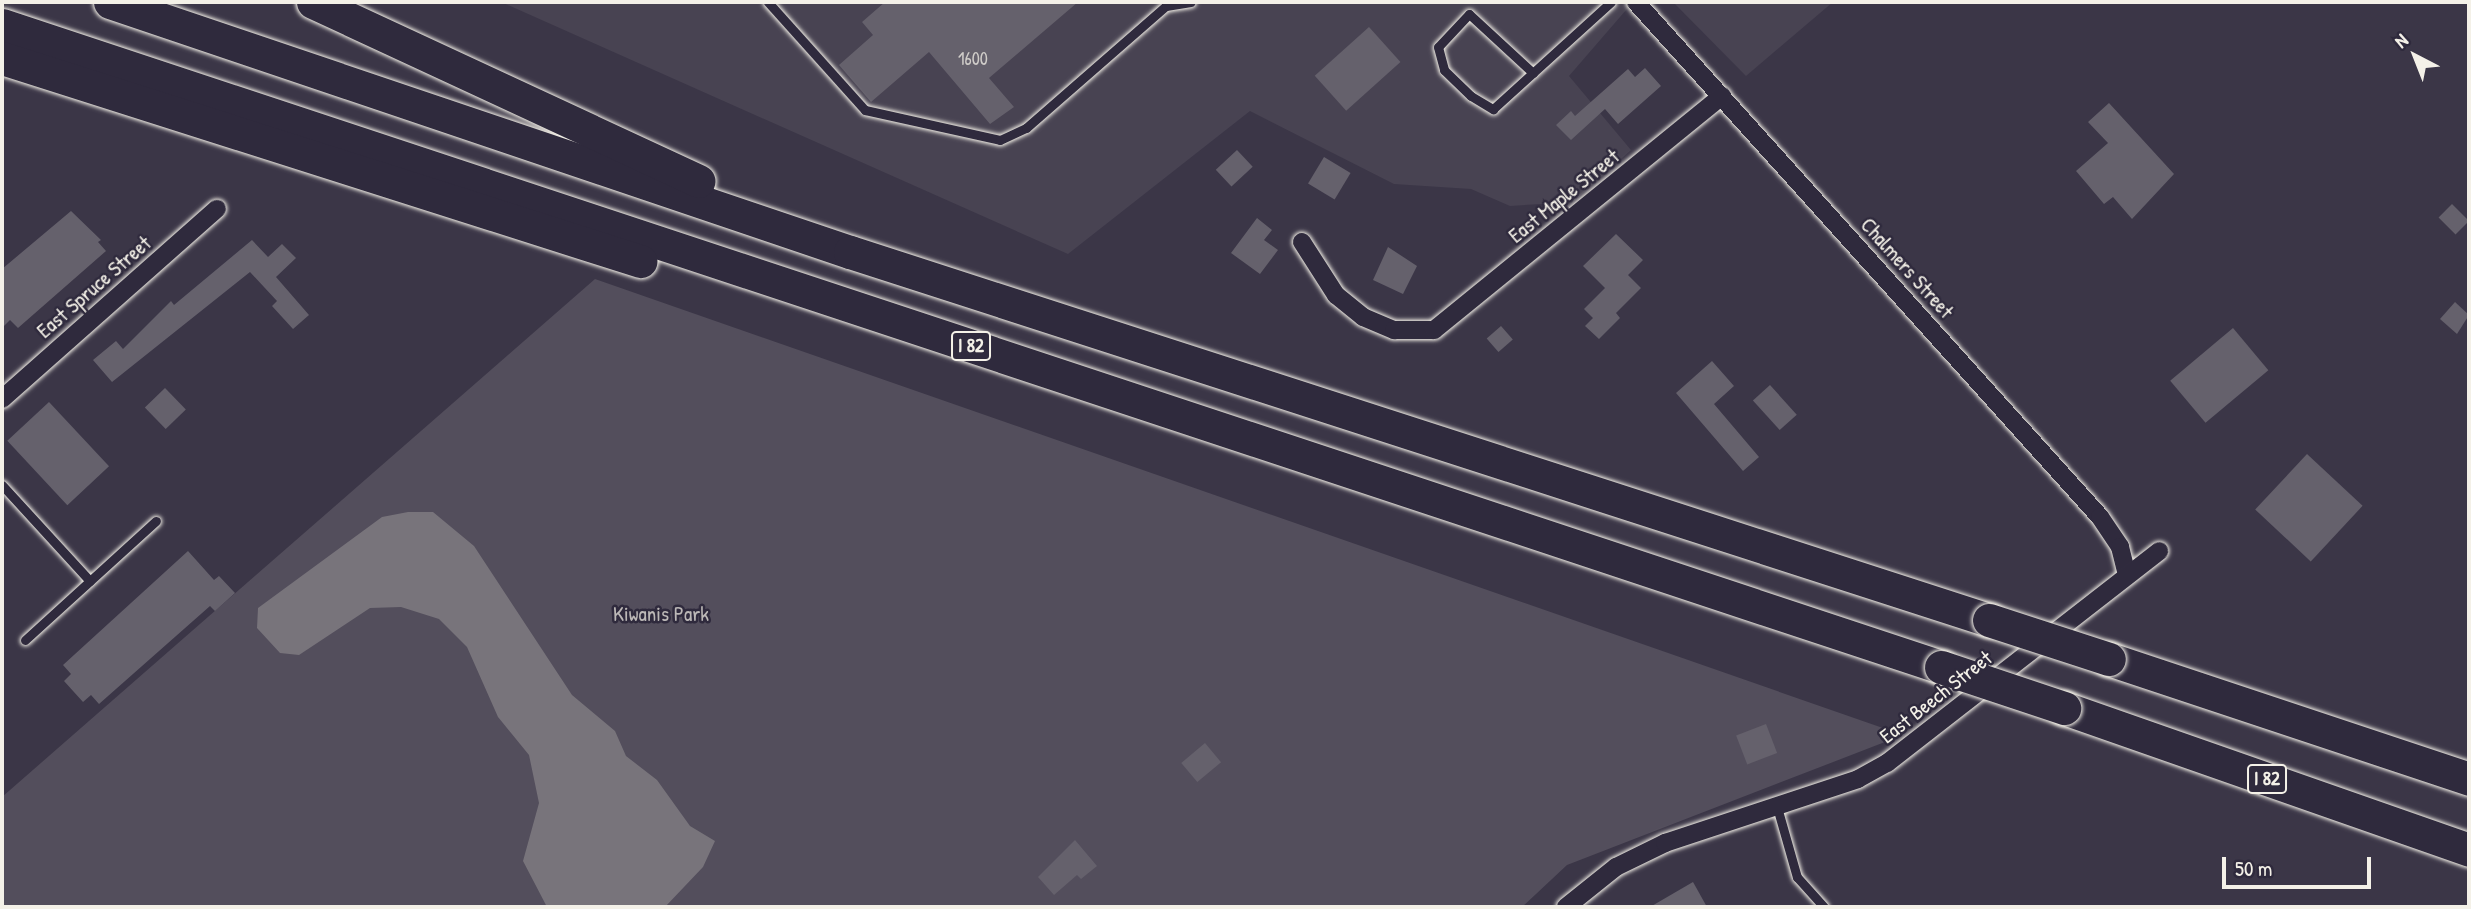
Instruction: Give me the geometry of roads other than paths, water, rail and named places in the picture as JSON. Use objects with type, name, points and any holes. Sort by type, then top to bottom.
[{"type":"highway","name":"I 82","points":[[110,2],[850,252],[2109,659],[2469,779]]},
{"type":"highway","points":[[313,2],[850,252]]},
{"type":"highway","name":"I 82","points":[[2,25],[2064,708],[2469,850]]},
{"type":"highway","points":[[2,58],[761,299],[1191,419]]},
{"type":"highway","points":[[2,70],[83,84]]},
{"type":"street","name":"Chalmers Street","points":[[1636,2],[2100,517],[2120,547],[2127,575]]},
{"type":"street","name":"East Maple Street","points":[[1302,242],[1336,295],[1363,317],[1394,330],[1434,330],[1722,96]]},
{"type":"street","name":"East Spruce Street","points":[[2,398],[217,209]]},
{"type":"street","name":"East Beech Street","points":[[1566,907],[1616,867],[1654,848],[1858,779],[1912,748],[2159,551]]},
{"type":"lane","points":[[768,2],[865,110],[1000,140],[1026,128],[1166,6],[1191,2]]},
{"type":"lane","points":[[1533,73],[1469,14],[1438,47],[1444,70],[1471,96],[1493,109],[1533,73],[1611,2]]},
{"type":"lane","points":[[2,485],[90,581]]},
{"type":"lane","points":[[25,640],[156,521]]},
{"type":"lane","points":[[1777,807],[1797,877],[1824,907]]},
{"type":"park label","name":"Kiwanis Park","points":[[661,614]]}]
